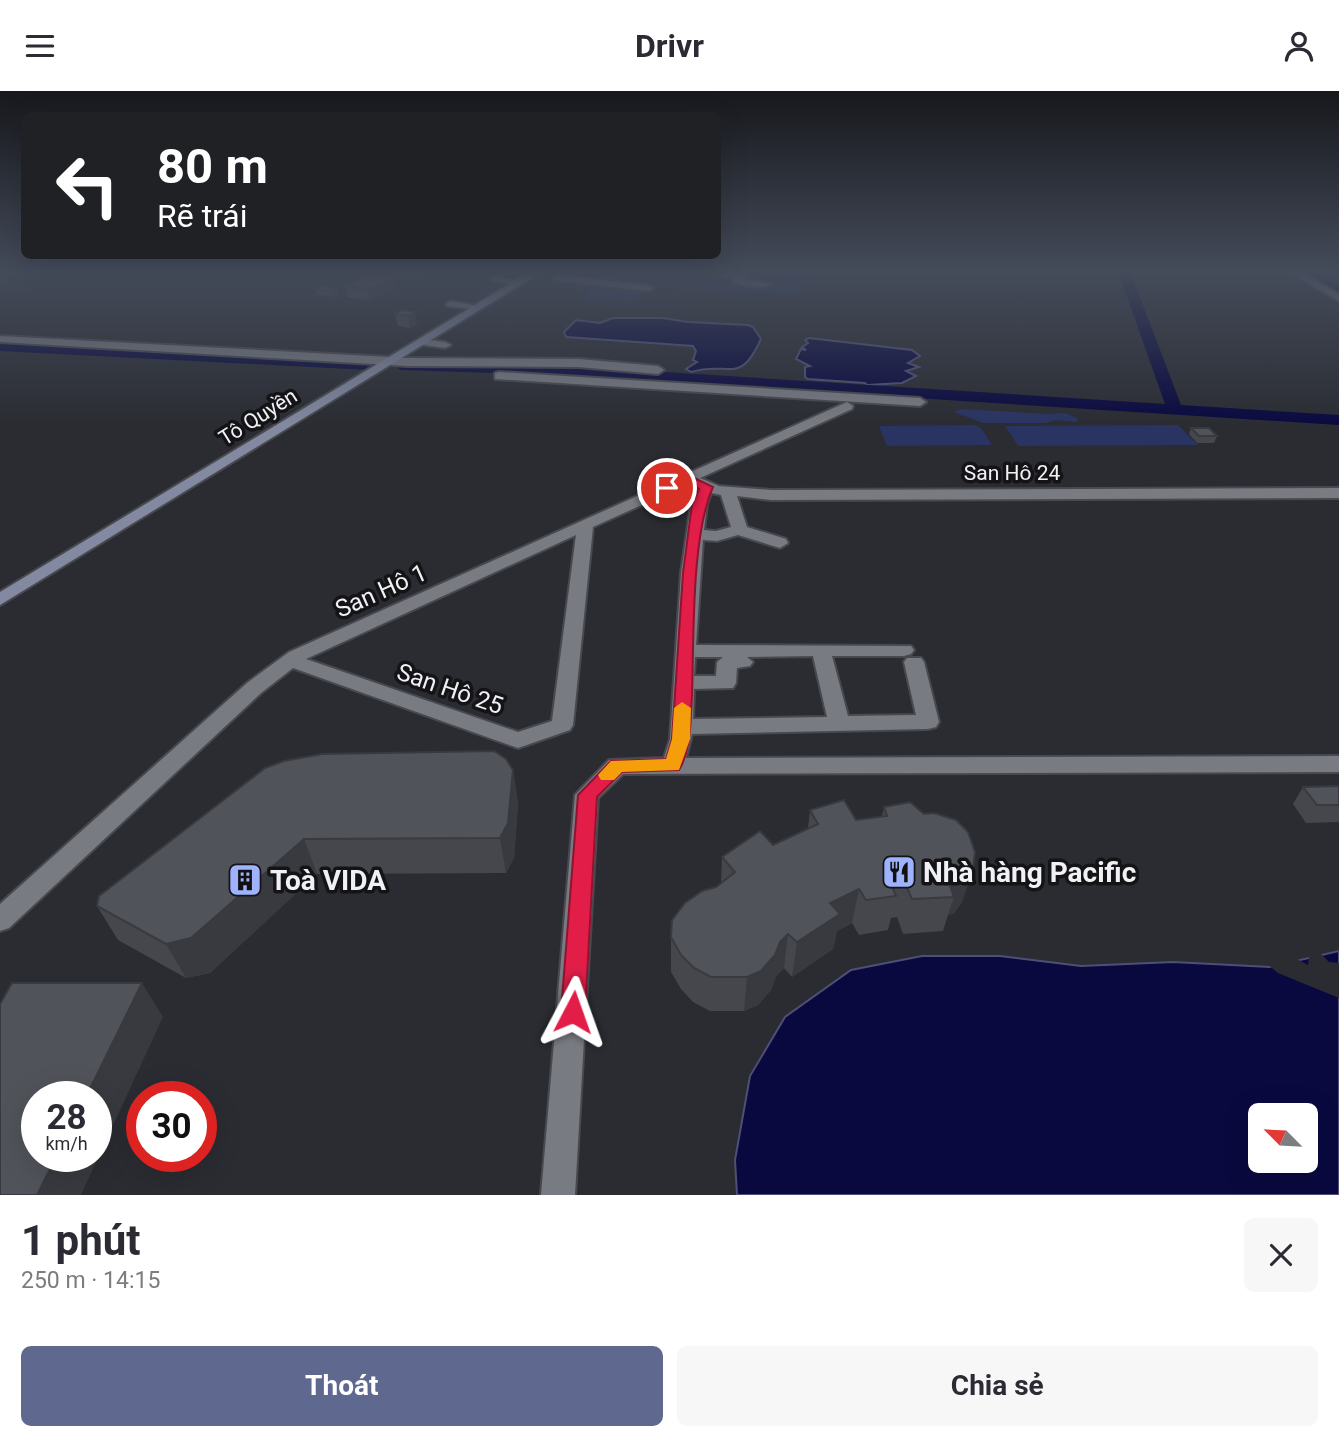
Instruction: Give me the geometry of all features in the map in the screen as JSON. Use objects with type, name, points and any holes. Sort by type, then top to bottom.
[{"type":"main road","name":"Tô Quyền","points":[[0,600],[367,371],[421,342],[442,323]]},
{"type":"street","points":[[0,339],[390,361],[579,363],[658,370]]},
{"type":"street","points":[[421,342],[445,345]]},
{"type":"street","points":[[367,371],[920,402]]},
{"type":"street","name":"San Hô 1","points":[[0,920],[254,688],[290,660],[847,406]]},
{"type":"street","points":[[673,765],[681,727],[699,504],[690,477]]},
{"type":"street","name":"San Hô 24","points":[[690,477],[728,492],[771,495],[1339,493]]},
{"type":"street","points":[[728,492],[739,525],[738,530]]},
{"type":"street","name":"San Hô 25","points":[[290,660],[518,740],[562,725],[585,526]]},
{"type":"street","points":[[695,535],[717,536],[738,530],[780,543]]},
{"type":"street","points":[[681,727],[928,722],[909,656],[821,650],[686,651]]},
{"type":"street","points":[[821,650],[839,724]]},
{"type":"street","points":[[684,682],[726,683],[727,662],[743,662]]},
{"type":"street","points":[[558,1195],[587,795],[617,765],[1339,764]]},
{"type":"shaded area","points":[[573,323],[748,325],[753,327],[761,339],[746,363],[739,367],[691,372],[686,369],[697,362],[693,360],[696,351],[693,346],[566,337],[564,332]]},
{"type":"shaded area","points":[[809,338],[912,350],[920,356],[908,363],[919,367],[906,371],[916,376],[902,383],[867,385],[808,379],[805,377],[805,367],[810,366],[796,359],[801,349],[806,350],[802,347],[808,343],[805,340]]},
{"type":"shaded area","points":[[961,409],[1066,413],[1078,419],[1076,422],[1055,420],[1046,423],[983,423],[954,412]]},
{"type":"shaded area","points":[[975,425],[981,428],[992,445],[887,446],[879,426]]},
{"type":"shaded area","points":[[1178,425],[1198,445],[1018,446],[1005,426]]},
{"type":"shaded area","points":[[1339,951],[1339,1195],[737,1195],[735,1160],[750,1076],[785,1017],[851,970],[922,956],[1000,956],[1081,966],[1173,962],[1270,967]]},
{"type":"pier","points":[[1319,952],[1329,962],[1339,963],[1339,998],[1278,973],[1267,964],[1295,958],[1308,965],[1309,957],[1306,955]]},
{"type":"building","points":[[1191,428],[1209,428],[1217,436],[1199,436]]},
{"type":"building","points":[[494,751],[506,759],[513,770],[508,823],[500,838],[304,839],[191,938],[166,944],[97,906],[99,896],[265,768],[284,761],[322,754]]},
{"type":"building","points":[[1339,786],[1339,805],[1317,805],[1303,787]]},
{"type":"building","points":[[844,800],[856,820],[887,816],[884,807],[910,802],[924,814],[934,813],[956,820],[968,832],[975,852],[973,868],[965,879],[949,883],[954,897],[912,899],[905,883],[891,884],[896,896],[866,900],[859,889],[830,903],[840,914],[797,942],[788,934],[761,971],[747,977],[711,977],[694,968],[681,955],[671,937],[672,920],[685,903],[702,891],[716,887],[735,872],[722,857],[760,831],[773,845],[818,824],[810,810]]},
{"type":"building","points":[[12,983],[142,983],[94,1081],[21,1081],[21,1172],[48,1172],[37,1195],[0,1195],[0,1004]]},
{"type":"waterway","points":[[1143,323],[1175,410]]},
{"type":"waterway","points":[[0,347],[369,365]]},
{"type":"waterway","points":[[401,365],[555,370],[1175,410]]},
{"type":"waterway","points":[[1175,410],[1339,420]]},
{"type":"slow traffic","points":[[608,775],[617,765],[673,765],[681,739],[682,708]]},
{"type":"place","name":"Nhà hàng Pacific","points":[[899,872]]},
{"type":"place","name":"Toà VIDA","points":[[245,880]]},
{"type":"route","points":[[573,1012],[587,795],[617,765],[673,765],[681,739],[690,573],[699,504],[706,487],[688,479],[667,488]]}]
